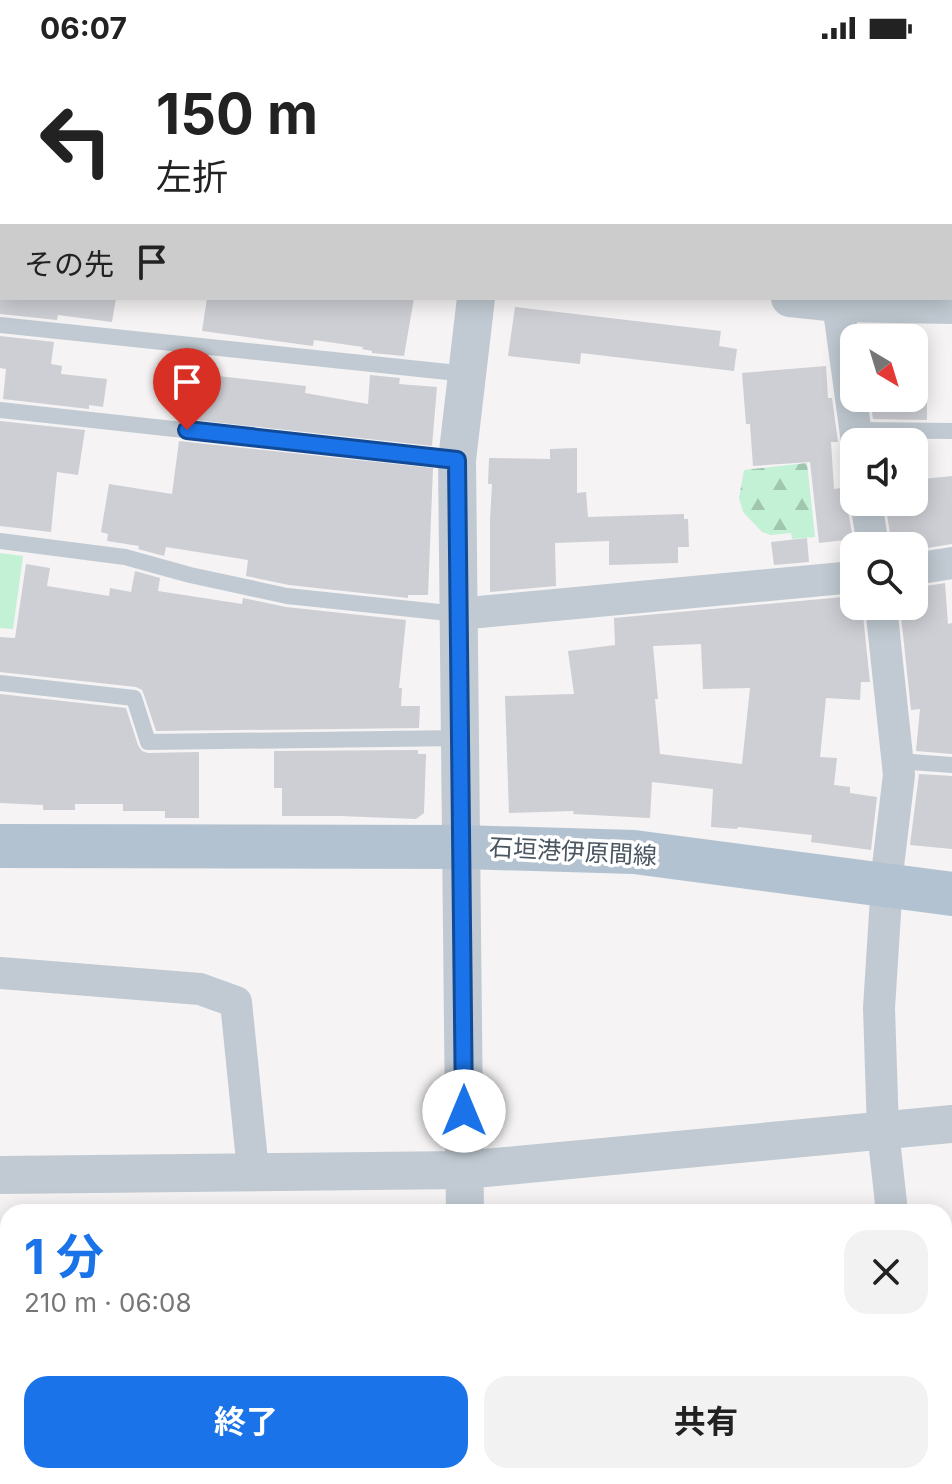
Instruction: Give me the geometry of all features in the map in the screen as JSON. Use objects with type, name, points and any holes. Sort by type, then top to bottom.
[{"type":"main road","name":"石垣港伊原間線","points":[[0,846],[462,847],[634,852],[952,894]]},
{"type":"street","points":[[465,1204],[457,460],[476,300]]},
{"type":"street","points":[[809,300],[952,305]]},
{"type":"street","points":[[838,303],[855,428]]},
{"type":"street","points":[[928,567],[952,563]]},
{"type":"street","points":[[458,614],[840,578]]},
{"type":"street","points":[[883,620],[899,775],[888,866],[879,1008],[883,1131],[891,1204]]},
{"type":"street","points":[[0,973],[200,989],[236,1002],[253,1171]]},
{"type":"street","points":[[0,1175],[464,1170],[952,1124]]},
{"type":"lane","points":[[0,325],[467,374]]},
{"type":"lane","points":[[0,410],[457,460]]},
{"type":"lane","points":[[928,432],[952,431]]},
{"type":"lane","points":[[0,541],[125,557],[287,596],[458,614]]},
{"type":"lane","points":[[0,683],[134,698],[148,742],[461,738]]},
{"type":"lane","points":[[898,761],[952,765]]},
{"type":"green space","points":[[807,463],[815,537],[792,539],[791,533],[771,535],[762,532],[743,512],[739,498],[744,470]]},
{"type":"green space","points":[[0,553],[23,556],[13,629],[0,628]]},
{"type":"building","points":[[0,300],[116,300],[112,322],[58,315],[57,320],[0,314]]},
{"type":"building","points":[[207,300],[414,300],[404,356],[372,353],[363,347],[314,340],[313,346],[202,331]]},
{"type":"building","points":[[515,307],[721,331],[719,346],[737,349],[734,371],[581,353],[580,364],[508,356]]},
{"type":"building","points":[[0,336],[54,342],[51,364],[62,366],[61,374],[107,379],[103,407],[89,405],[89,409],[3,399],[6,369],[0,368]]},
{"type":"building","points":[[826,366],[828,398],[832,398],[838,442],[831,442],[834,489],[840,488],[840,516],[849,516],[852,532],[840,532],[840,541],[819,543],[810,462],[753,466],[742,373]]},
{"type":"building","points":[[200,374],[306,386],[305,393],[368,404],[370,375],[400,378],[399,384],[437,387],[432,446],[194,420]]},
{"type":"building","points":[[872,412],[927,412],[927,420],[873,419]]},
{"type":"building","points":[[0,421],[85,430],[78,475],[57,472],[51,532],[0,526]]},
{"type":"building","points":[[179,441],[433,468],[428,595],[408,595],[408,598],[289,585],[246,576],[248,560],[166,547],[164,556],[138,549],[139,546],[107,541],[108,534],[101,532],[109,484],[172,494]]},
{"type":"building","points":[[577,448],[577,493],[586,492],[588,517],[684,514],[684,519],[688,519],[689,547],[678,547],[678,563],[609,565],[609,541],[555,543],[556,586],[490,592],[492,484],[488,484],[489,458],[550,459],[550,449]]},
{"type":"building","points":[[952,476],[952,544],[928,548],[928,532],[890,532],[887,516],[928,516],[928,479]]},
{"type":"building","points":[[807,538],[809,562],[774,565],[771,542]]},
{"type":"building","points":[[26,564],[50,568],[47,586],[109,596],[110,588],[131,592],[135,571],[160,578],[158,591],[242,604],[243,598],[286,607],[406,620],[399,688],[402,688],[401,706],[420,706],[419,728],[156,731],[142,690],[136,687],[0,672],[0,637],[15,638]]},
{"type":"building","points":[[945,583],[948,624],[952,623],[952,754],[916,751],[920,709],[911,710],[901,620],[928,620],[928,586]]},
{"type":"building","points":[[840,597],[840,620],[863,620],[870,682],[861,682],[860,700],[826,698],[820,757],[837,758],[834,785],[850,787],[850,793],[877,797],[871,850],[811,842],[812,835],[711,827],[713,789],[652,782],[650,818],[573,814],[574,811],[509,813],[505,696],[574,694],[568,651],[615,645],[614,618]],"holes":[[[701,644],[703,689],[750,688],[742,764],[660,754],[653,646]]]},
{"type":"building","points":[[0,694],[126,708],[142,751],[199,752],[199,818],[165,818],[165,811],[123,811],[123,804],[75,804],[75,810],[43,810],[43,805],[0,803]]},
{"type":"building","points":[[418,750],[418,754],[426,754],[424,813],[416,819],[282,816],[282,788],[274,788],[274,751]]},
{"type":"building","points":[[919,774],[952,776],[952,849],[910,845]]},
{"type":"route","points":[[187,430],[457,460],[464,1111]]}]
